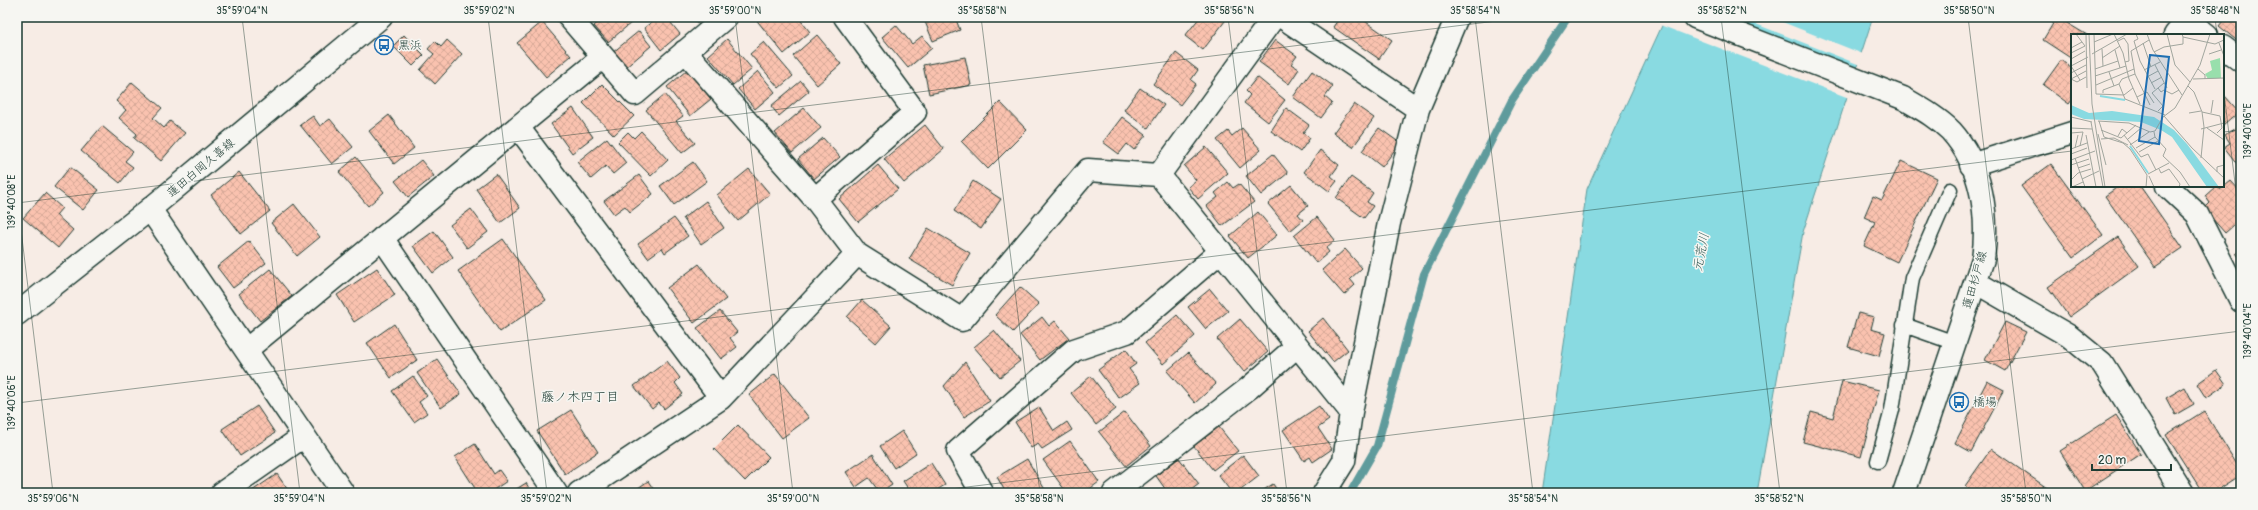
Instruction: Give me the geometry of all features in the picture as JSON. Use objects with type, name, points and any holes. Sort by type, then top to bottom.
[{"type":"street","name":"蓮田白岡久喜線","points":[[17,314],[150,209],[381,17]]},
{"type":"street","points":[[569,17],[635,94],[726,17]]},
{"type":"street","points":[[815,199],[915,112],[864,26],[845,17]]},
{"type":"street","points":[[1159,175],[1274,17]]},
{"type":"street","points":[[1282,17],[1418,109]]},
{"type":"street","points":[[1324,493],[1344,461],[1351,412],[1389,223],[1418,109],[1457,17]]},
{"type":"street","name":"蓮田杉戸線","points":[[1695,17],[1903,98],[1929,113],[1951,132],[1971,165],[1986,213],[1986,237],[1983,259],[1977,283],[1955,343],[1908,491]]},
{"type":"street","points":[[2184,24],[2205,34]]},
{"type":"street","points":[[2224,48],[2241,61]]},
{"type":"street","points":[[686,51],[815,199],[857,254],[962,320],[1088,170],[1159,175],[1351,412]]},
{"type":"street","points":[[246,350],[603,57]]},
{"type":"street","points":[[518,127],[721,398]]},
{"type":"street","points":[[1971,165],[2071,133]]},
{"type":"street","points":[[2168,187],[2197,214],[2241,301]]},
{"type":"street","points":[[150,209],[343,493]]},
{"type":"street","points":[[382,238],[556,493]]},
{"type":"street","points":[[982,493],[958,451],[1074,350],[1127,332],[1221,251]]},
{"type":"street","points":[[579,493],[721,398],[857,254]]},
{"type":"street","points":[[1977,283],[2069,336],[2102,363],[2183,493]]},
{"type":"street","points":[[1114,493],[1249,388],[1297,346]]},
{"type":"street","points":[[222,493],[304,436]]},
{"type":"lane","points":[[1878,461],[1892,410],[1912,278],[1950,190]]},
{"type":"lane","points":[[1904,325],[1955,343]]},
{"type":"water","name":"元荒川","points":[[1666,17],[1873,17],[1803,232],[1757,493],[1542,493],[1587,189]]},
{"type":"pier","points":[[1664,17],[1722,17],[1858,70],[1849,98],[1660,25]]},
{"type":"pier","points":[[1738,17],[1770,17],[1863,54],[1860,65]]},
{"type":"building","points":[[604,17],[637,18],[608,42],[594,26]]},
{"type":"building","points":[[658,17],[678,17],[671,23],[680,34],[661,50],[644,28]]},
{"type":"building","points":[[692,17],[712,17],[701,27]]},
{"type":"building","points":[[754,17],[798,17],[810,32],[784,54]]},
{"type":"building","points":[[923,17],[955,17],[960,30],[933,41]]},
{"type":"building","points":[[1200,17],[1219,17],[1225,21],[1203,50],[1185,36]]},
{"type":"building","points":[[1340,17],[1359,17],[1392,40],[1379,59],[1333,27]]},
{"type":"building","points":[[2057,17],[2085,34],[2071,34],[2071,58],[2043,40]]},
{"type":"building","points":[[2226,17],[2241,17],[2241,44],[2219,26]]},
{"type":"building","points":[[542,22],[571,56],[546,77],[517,43]]},
{"type":"building","points":[[896,25],[912,44],[922,36],[932,48],[908,68],[882,37]]},
{"type":"building","points":[[639,31],[651,46],[625,68],[612,53]]},
{"type":"building","points":[[404,35],[424,55],[413,66],[393,46]]},
{"type":"building","points":[[817,35],[841,64],[817,85],[793,56]]},
{"type":"building","points":[[727,39],[752,69],[733,85],[708,56]]},
{"type":"building","points":[[447,40],[462,54],[435,84],[420,70],[434,54],[428,49],[435,41],[441,47]]},
{"type":"building","points":[[1275,40],[1297,56],[1291,64],[1299,69],[1289,84],[1259,62]]},
{"type":"building","points":[[764,42],[793,76],[779,88],[750,54]]},
{"type":"building","points":[[1176,53],[1198,70],[1191,80],[1196,84],[1180,105],[1153,84]]},
{"type":"building","points":[[965,57],[971,85],[929,94],[923,65]]},
{"type":"building","points":[[2061,60],[2071,68],[2071,101],[2069,104],[2043,85]]},
{"type":"building","points":[[687,70],[711,99],[690,116],[667,87]]},
{"type":"building","points":[[758,71],[775,92],[755,109],[738,89]]},
{"type":"building","points":[[1312,71],[1333,86],[1325,97],[1332,103],[1321,118],[1293,97]]},
{"type":"building","points":[[1257,77],[1285,100],[1268,122],[1244,103],[1250,95],[1246,91]]},
{"type":"building","points":[[801,81],[809,91],[779,116],[771,106]]},
{"type":"building","points":[[132,82],[162,108],[153,118],[164,128],[170,121],[185,133],[161,161],[134,138],[137,134],[119,118],[126,110],[116,101]]},
{"type":"building","points":[[602,84],[634,116],[614,135],[583,103]]},
{"type":"building","points":[[1140,88],[1164,105],[1148,128],[1124,110]]},
{"type":"building","points":[[665,94],[683,116],[676,121],[695,143],[682,153],[646,110]]},
{"type":"building","points":[[2224,96],[2239,112],[2224,125]]},
{"type":"building","points":[[1000,102],[1027,130],[988,169],[961,141]]},
{"type":"building","points":[[1354,104],[1374,118],[1353,147],[1333,133]]},
{"type":"building","points":[[573,108],[593,137],[572,153],[551,124]]},
{"type":"building","points":[[804,108],[821,128],[792,153],[775,133]]},
{"type":"building","points":[[1286,108],[1309,125],[1303,133],[1310,138],[1300,152],[1271,131]]},
{"type":"building","points":[[389,115],[414,148],[394,164],[369,131]]},
{"type":"building","points":[[313,116],[320,126],[330,119],[353,147],[332,164],[300,125]]},
{"type":"building","points":[[1122,117],[1146,135],[1134,150],[1127,144],[1119,154],[1103,142]]},
{"type":"building","points":[[925,125],[944,149],[904,183],[884,159]]},
{"type":"building","points":[[102,126],[133,152],[125,161],[133,167],[120,183],[81,151]]},
{"type":"building","points":[[2238,126],[2241,129],[2241,169],[2224,147],[2230,143],[2225,135]]},
{"type":"building","points":[[1242,128],[1261,150],[1240,168],[1217,140],[1228,131],[1232,136]]},
{"type":"building","points":[[1379,128],[1400,143],[1382,167],[1362,151]]},
{"type":"building","points":[[641,131],[668,160],[651,176],[618,142],[628,132],[634,138]]},
{"type":"building","points":[[607,138],[626,163],[613,174],[606,166],[591,179],[577,162]]},
{"type":"building","points":[[823,138],[840,157],[814,179],[798,159]]},
{"type":"building","points":[[1206,147],[1228,173],[1198,199],[1188,187],[1196,180],[1184,166]]},
{"type":"building","points":[[1320,150],[1339,165],[1331,176],[1337,181],[1329,191],[1304,172]]},
{"type":"building","points":[[1273,154],[1288,173],[1261,195],[1246,176]]},
{"type":"building","points":[[356,157],[384,192],[368,206],[339,172]]},
{"type":"building","points":[[421,160],[434,176],[408,197],[395,181]]},
{"type":"building","points":[[1901,161],[1937,178],[1897,262],[1864,246],[1875,222],[1864,217],[1873,196],[1882,200]]},
{"type":"building","points":[[693,162],[707,181],[674,205],[660,186]]},
{"type":"building","points":[[2051,164],[2103,235],[2073,258],[2021,186]]},
{"type":"building","points":[[878,165],[898,189],[858,222],[839,199]]},
{"type":"building","points":[[70,167],[99,190],[83,210],[54,187]]},
{"type":"building","points":[[749,169],[770,194],[738,221],[717,195]]},
{"type":"building","points":[[239,172],[270,211],[241,234],[211,195]]},
{"type":"building","points":[[496,174],[520,208],[500,223],[476,189]]},
{"type":"building","points":[[639,175],[653,194],[630,212],[625,206],[614,214],[604,201]]},
{"type":"building","points":[[1351,177],[1373,193],[1367,202],[1373,206],[1364,218],[1336,198]]},
{"type":"building","points":[[973,181],[1001,199],[981,229],[954,211]]},
{"type":"building","points":[[2231,181],[2241,192],[2241,219],[2225,233],[2204,209],[2210,203],[2205,196],[2215,187],[2220,190]]},
{"type":"building","points":[[1228,182],[1233,188],[1239,184],[1254,202],[1222,226],[1207,206],[1218,197],[1215,193]]},
{"type":"building","points":[[1291,185],[1308,206],[1298,214],[1303,220],[1290,231],[1268,204]]},
{"type":"building","points":[[2118,187],[2141,187],[2183,248],[2155,267],[2105,196]]},
{"type":"building","points":[[45,193],[62,208],[56,215],[73,230],[58,248],[23,218]]},
{"type":"building","points":[[706,201],[724,228],[701,244],[683,218]]},
{"type":"building","points":[[294,204],[320,237],[297,256],[271,223]]},
{"type":"building","points":[[471,209],[488,232],[467,248],[450,225]]},
{"type":"building","points":[[1258,212],[1277,235],[1248,258],[1230,236]]},
{"type":"building","points":[[1317,217],[1335,240],[1326,248],[1329,252],[1316,263],[1294,236]]},
{"type":"building","points":[[674,218],[688,236],[665,253],[662,248],[648,258],[638,244]]},
{"type":"building","points":[[928,228],[970,253],[952,285],[909,259]]},
{"type":"building","points":[[434,231],[453,257],[433,273],[413,246]]},
{"type":"building","points":[[2118,237],[2139,266],[2069,317],[2048,287]]},
{"type":"building","points":[[503,239],[546,300],[500,332],[458,271]]},
{"type":"building","points":[[249,241],[266,263],[233,288],[217,267]]},
{"type":"building","points":[[1345,249],[1362,268],[1350,279],[1355,285],[1344,295],[1322,270]]},
{"type":"building","points":[[2241,250],[2241,260],[2236,253]]},
{"type":"building","points":[[699,264],[726,299],[694,323],[667,288]]},
{"type":"building","points":[[377,268],[395,295],[354,322],[337,295]]},
{"type":"building","points":[[270,269],[292,296],[260,321],[239,294]]},
{"type":"building","points":[[1020,287],[1039,304],[1013,332],[995,315]]},
{"type":"building","points":[[1210,289],[1228,311],[1206,329],[1188,307]]},
{"type":"building","points":[[862,300],[891,326],[876,343],[847,317]]},
{"type":"building","points":[[720,311],[737,332],[730,338],[737,347],[721,359],[697,328]]},
{"type":"building","points":[[1858,313],[1874,317],[1871,329],[1885,333],[1879,356],[1848,347]]},
{"type":"building","points":[[1177,315],[1195,336],[1163,364],[1145,343]]},
{"type":"building","points":[[1042,317],[1049,326],[1055,321],[1069,338],[1040,360],[1020,335]]},
{"type":"building","points":[[1323,318],[1348,350],[1333,362],[1308,331]]},
{"type":"building","points":[[1240,319],[1268,352],[1244,372],[1217,339]]},
{"type":"building","points":[[2005,322],[2026,332],[2005,371],[1985,360]]},
{"type":"building","points":[[394,324],[417,360],[391,378],[367,343]]},
{"type":"building","points":[[994,330],[1020,361],[1000,377],[974,347]]},
{"type":"building","points":[[1126,349],[1136,364],[1129,369],[1140,383],[1119,398],[1098,370]]},
{"type":"building","points":[[1188,353],[1216,384],[1195,403],[1167,371]]},
{"type":"building","points":[[437,359],[461,394],[441,408],[417,373]]},
{"type":"building","points":[[667,361],[680,378],[675,383],[683,394],[664,409],[659,403],[652,409],[634,386]]},
{"type":"building","points":[[965,362],[990,401],[964,417],[944,386]]},
{"type":"building","points":[[2216,370],[2226,384],[2206,398],[2197,384]]},
{"type":"building","points":[[775,374],[809,418],[782,438],[749,395]]},
{"type":"building","points":[[413,376],[427,396],[419,402],[427,413],[414,422],[392,391]]},
{"type":"building","points":[[1091,376],[1116,409],[1096,425],[1071,393]]},
{"type":"building","points":[[1842,381],[1879,390],[1861,457],[1803,442],[1811,412],[1833,418]]},
{"type":"building","points":[[1987,381],[2004,390],[1971,452],[1955,443]]},
{"type":"building","points":[[2185,387],[2194,404],[2175,415],[2166,398]]},
{"type":"building","points":[[257,406],[275,433],[240,456],[222,429]]},
{"type":"building","points":[[1319,406],[1329,420],[1318,428],[1332,449],[1313,462],[1310,457],[1304,461],[1283,430]]},
{"type":"building","points":[[1039,407],[1054,431],[1067,422],[1072,430],[1042,449],[1038,444],[1031,448],[1015,422]]},
{"type":"building","points":[[571,410],[598,452],[565,474],[537,431]]},
{"type":"building","points":[[2204,411],[2241,471],[2241,475],[2213,493],[2203,493],[2166,435]]},
{"type":"building","points":[[1125,412],[1151,446],[1126,466],[1099,432]]},
{"type":"building","points":[[2116,415],[2141,454],[2085,491],[2060,451]]},
{"type":"building","points":[[738,425],[769,457],[745,481],[714,449]]},
{"type":"building","points":[[1219,427],[1238,451],[1213,470],[1194,446]]},
{"type":"building","points":[[902,431],[916,453],[894,468],[880,446]]},
{"type":"building","points":[[1070,441],[1099,482],[1084,493],[1067,493],[1043,460]]},
{"type":"building","points":[[475,444],[494,474],[499,470],[507,481],[489,493],[478,493],[455,457]]},
{"type":"building","points":[[1991,449],[2050,490],[2048,493],[1976,493],[1965,486]]},
{"type":"building","points":[[873,454],[892,485],[880,493],[869,478],[856,487],[846,472]]},
{"type":"building","points":[[1243,455],[1259,476],[1237,493],[1232,493],[1218,475]]},
{"type":"building","points":[[1179,458],[1199,484],[1187,493],[1163,493],[1166,490],[1156,476]]},
{"type":"building","points":[[1027,459],[1047,493],[1006,493],[997,477]]},
{"type":"building","points":[[931,463],[945,485],[932,493],[911,493],[903,481]]},
{"type":"building","points":[[277,474],[290,493],[249,493]]},
{"type":"building","points":[[648,481],[656,493],[631,493]]},
{"type":"building","points":[[526,483],[532,493],[510,493]]},
{"type":"building","points":[[1273,484],[1279,493],[1259,493]]},
{"type":"building","points":[[2241,485],[2241,493],[2237,493],[2235,490]]},
{"type":"waterway","points":[[1350,493],[1377,446],[1424,274],[1512,100],[1568,17]]},
{"type":"place","name":"黒浜","points":[[384,45]]},
{"type":"place","name":"橋場","points":[[1959,402]]},
{"type":"district","name":"藤ノ木四丁目","points":[[580,397]]}]
